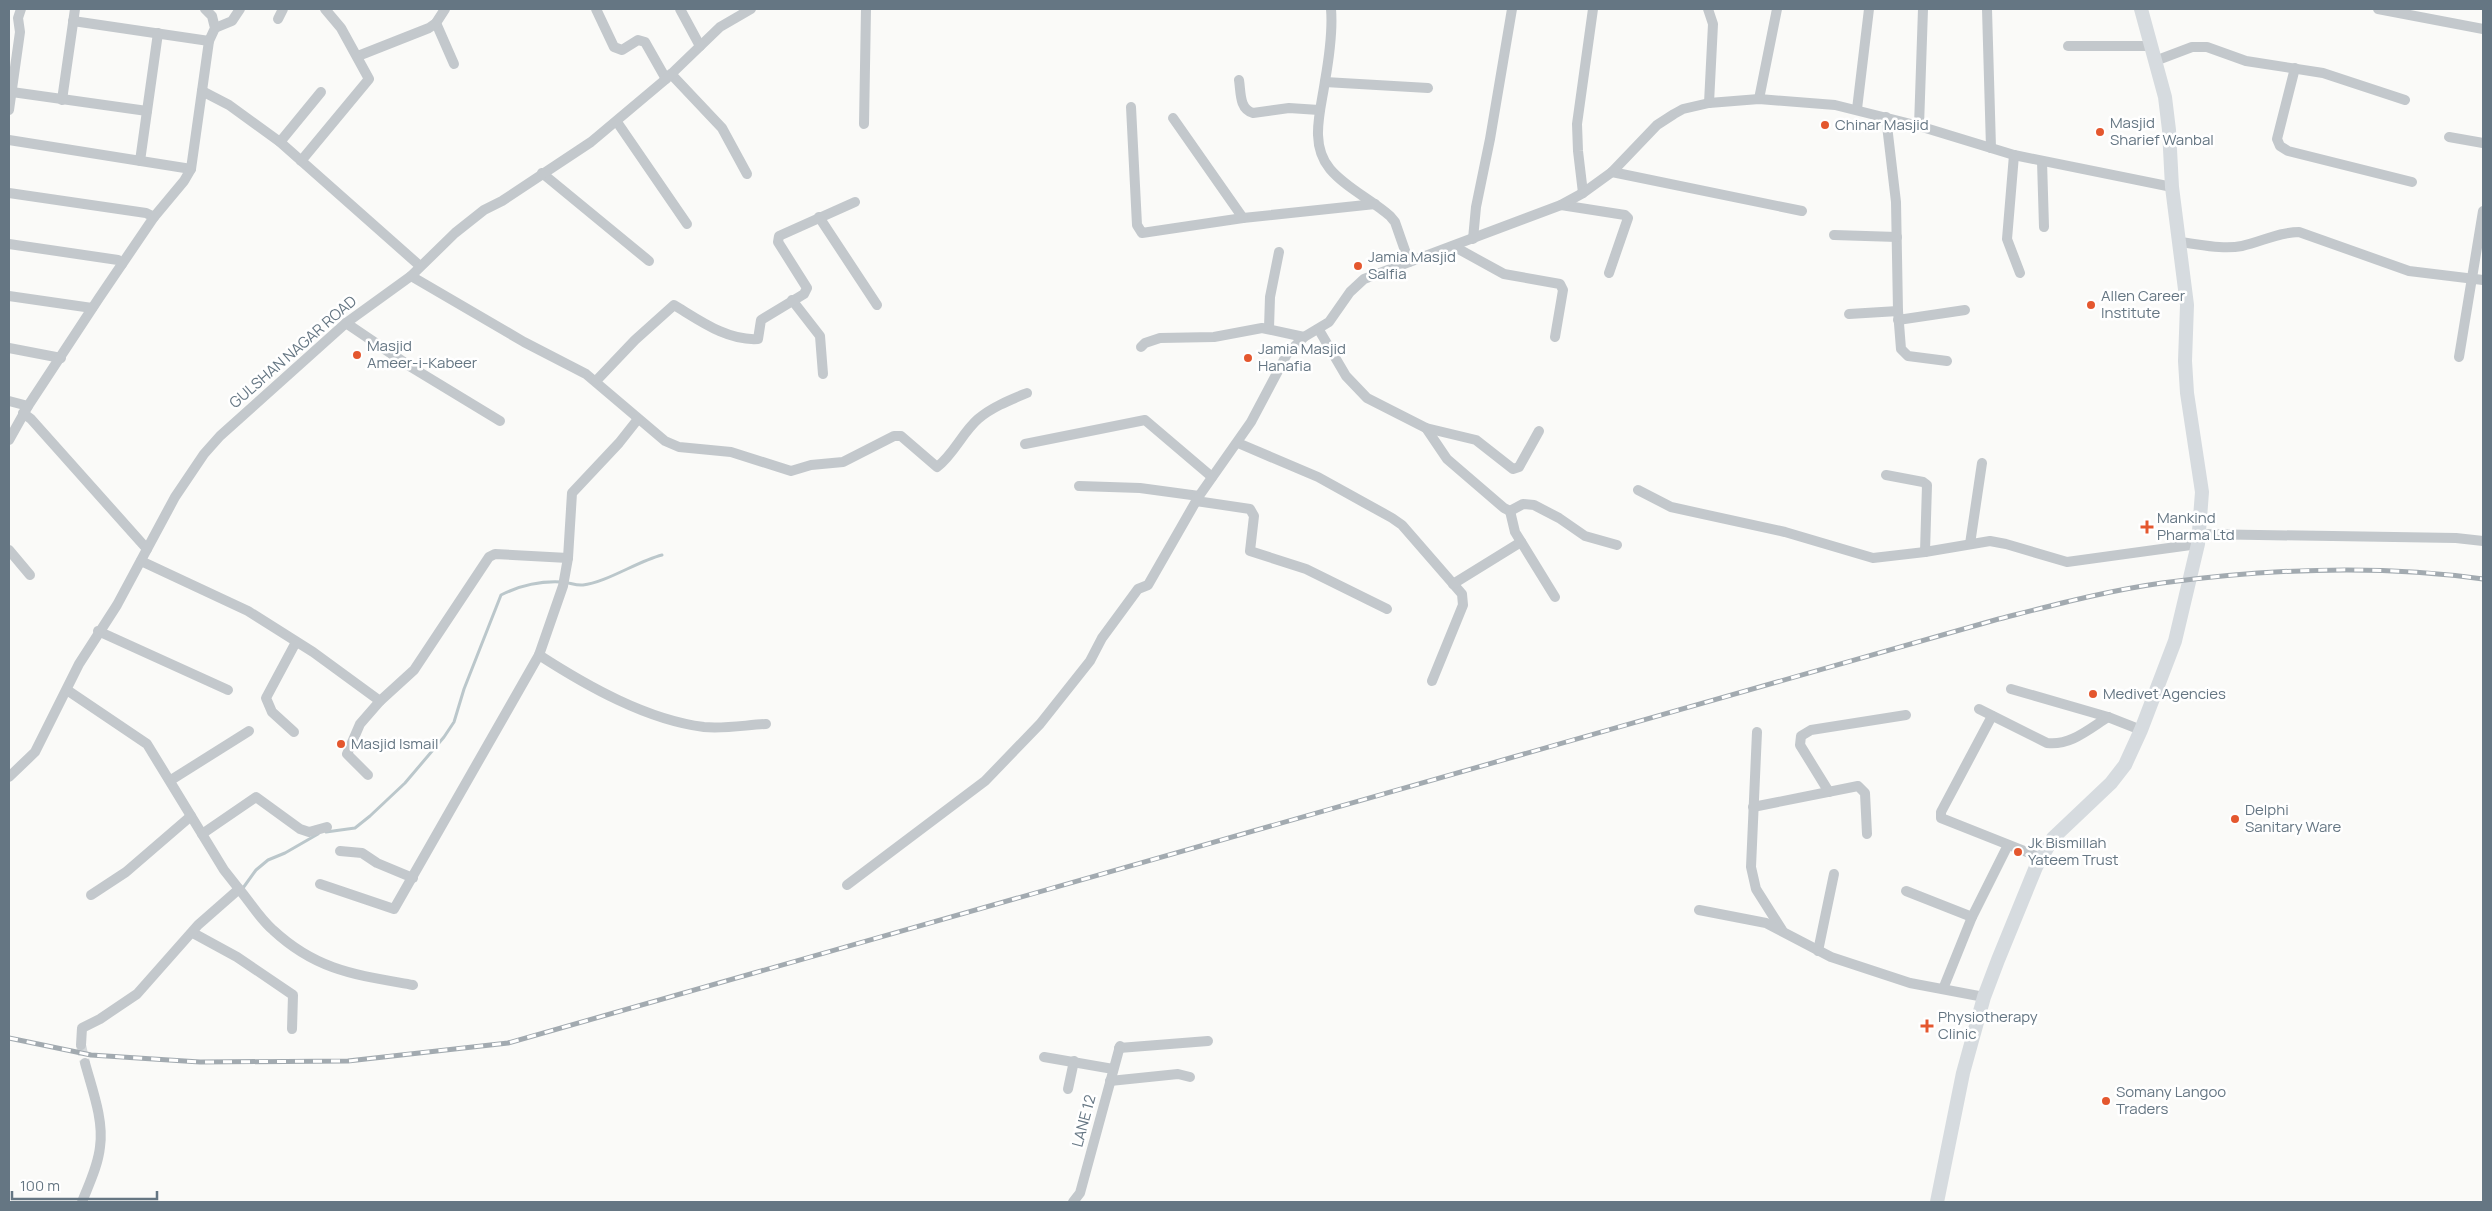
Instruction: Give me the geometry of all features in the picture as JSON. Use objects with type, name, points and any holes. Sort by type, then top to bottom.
[{"type":"main road","points":[[1937,1202],[1963,1073],[1984,997],[2042,858],[2053,838],[2111,783],[2125,765],[2141,730],[2175,641],[2198,539],[2202,492],[2187,393],[2185,361],[2186,305],[2172,187],[2166,105],[2141,9]]},
{"type":"street","points":[[9,110],[20,32],[18,18],[21,9]]},
{"type":"street","points":[[62,100],[75,9]]},
{"type":"street","points":[[9,440],[26,410],[92,308],[154,217],[184,181],[191,169],[209,40],[215,28],[212,16],[205,9]]},
{"type":"street","points":[[215,28],[232,22],[240,9]]},
{"type":"street","points":[[278,19],[283,9]]},
{"type":"street","points":[[302,161],[368,83],[369,76],[358,56],[341,28],[325,9]]},
{"type":"street","points":[[358,56],[424,30],[436,23],[444,9]]},
{"type":"street","points":[[596,9],[614,47],[622,50],[638,40],[645,42],[669,77],[722,128],[746,174]]},
{"type":"street","points":[[680,9],[700,46]]},
{"type":"street","name":"GULSHAN NAGAR ROAD","points":[[9,777],[35,752],[98,631],[117,605],[175,497],[204,454],[346,323],[411,276],[484,210],[502,201],[591,142],[669,77],[734,13],[751,9]]},
{"type":"street","points":[[864,124],[867,62],[866,9]]},
{"type":"street","points":[[1331,9],[1325,82],[1319,110],[1318,138],[1324,161],[1336,176],[1375,204],[1395,222],[1409,262]]},
{"type":"street","points":[[1473,239],[1476,207],[1490,139],[1512,9]]},
{"type":"street","points":[[1583,194],[1577,124],[1593,9]]},
{"type":"street","points":[[1708,9],[1713,24],[1709,102]]},
{"type":"street","points":[[1759,99],[1777,9]]},
{"type":"street","points":[[1857,109],[1869,9]]},
{"type":"street","points":[[1919,126],[1923,9]]},
{"type":"street","points":[[1987,9],[1991,148]]},
{"type":"street","points":[[2378,9],[2483,29]]},
{"type":"street","points":[[73,21],[209,40]]},
{"type":"street","points":[[436,23],[454,64]]},
{"type":"street","points":[[140,161],[158,33]]},
{"type":"street","points":[[2068,46],[2151,46]]},
{"type":"street","points":[[2155,61],[2199,46],[2214,48],[2246,61],[2323,73],[2405,100]]},
{"type":"street","points":[[2295,68],[2277,139],[2280,146],[2288,152],[2412,182]]},
{"type":"street","points":[[1239,80],[1243,107],[1247,112],[1253,114],[1289,108],[1319,110]]},
{"type":"street","points":[[1325,82],[1428,88]]},
{"type":"street","points":[[202,91],[229,105],[280,142],[420,266]]},
{"type":"street","points":[[12,92],[147,112]]},
{"type":"street","points":[[280,142],[321,92]]},
{"type":"street","points":[[847,885],[986,781],[1040,724],[1090,661],[1102,638],[1138,589],[1148,586],[1198,499],[1238,443],[1258,410],[1282,362],[1304,337],[1319,330],[1334,317],[1350,292],[1360,282],[1561,205],[1583,194],[1612,172],[1663,121],[1683,109],[1709,102],[1759,99],[1818,102],[1857,109],[2014,155],[2172,187]]},
{"type":"street","points":[[1131,107],[1139,229],[1149,233],[1243,218],[1375,204]]},
{"type":"street","points":[[1886,117],[1896,202],[1898,316],[1901,349],[1904,355],[1947,361]]},
{"type":"street","points":[[1173,118],[1243,218]]},
{"type":"street","points":[[617,122],[688,224]]},
{"type":"street","points":[[2449,137],[2483,143]]},
{"type":"street","points":[[9,140],[191,169]]},
{"type":"street","points":[[2014,155],[2007,239],[2020,273]]},
{"type":"street","points":[[2042,161],[2044,227]]},
{"type":"street","points":[[1612,172],[1802,211]]},
{"type":"street","points":[[542,174],[649,261]]},
{"type":"street","points":[[9,192],[146,213],[154,217]]},
{"type":"street","points":[[596,381],[635,340],[674,305],[710,328],[748,340],[758,339],[761,320],[804,294],[807,288],[778,239],[782,234],[855,202]]},
{"type":"street","points":[[1561,205],[1625,215],[1628,218],[1609,273]]},
{"type":"street","points":[[2459,357],[2483,211]]},
{"type":"street","points":[[819,217],[878,304]]},
{"type":"street","points":[[2179,242],[2230,247],[2259,242],[2284,233],[2299,232],[2409,271],[2483,280]]},
{"type":"street","points":[[1834,235],[1897,236]]},
{"type":"street","points":[[9,244],[118,260],[122,264]]},
{"type":"street","points":[[1453,246],[1504,274],[1560,284],[1563,290],[1555,337]]},
{"type":"street","points":[[1269,328],[1270,297],[1279,252]]},
{"type":"street","points":[[411,276],[596,381],[665,441],[679,447],[731,452],[791,471],[811,465],[843,462],[894,436],[901,436],[937,467],[978,420],[1002,403],[1027,394]]},
{"type":"street","points":[[9,296],[92,308]]},
{"type":"street","points":[[792,300],[820,336],[823,374]]},
{"type":"street","points":[[1849,314],[1898,316],[1965,310]]},
{"type":"street","points":[[346,323],[411,367],[500,421]]},
{"type":"street","points":[[1141,347],[1146,342],[1160,338],[1214,337],[1255,328],[1269,328],[1304,337]]},
{"type":"street","points":[[1319,330],[1346,376],[1367,398],[1426,428],[1476,440],[1510,467],[1516,469],[1539,431]]},
{"type":"street","points":[[9,348],[61,358]]},
{"type":"street","points":[[9,401],[26,410],[31,419],[147,549]]},
{"type":"street","points":[[320,884],[394,909],[540,655],[563,586],[568,558],[572,493],[619,443],[638,418]]},
{"type":"street","points":[[1025,444],[1145,420],[1212,477]]},
{"type":"street","points":[[1426,428],[1447,459],[1504,508],[1510,511]]},
{"type":"street","points":[[1238,443],[1318,477],[1392,518],[1402,525],[1464,597],[1463,605],[1432,680]]},
{"type":"street","points":[[1970,544],[1982,463]]},
{"type":"street","points":[[1886,475],[1923,482],[1927,485],[1926,552]]},
{"type":"street","points":[[1079,486],[1140,488],[1250,509],[1254,516],[1250,551],[1306,569],[1387,609]]},
{"type":"street","points":[[1638,490],[1671,507],[1785,532],[1873,558],[1926,552],[1990,541],[2067,562],[2198,539],[2456,538],[2483,541]]},
{"type":"street","points":[[1510,511],[1523,504],[1534,505],[1559,518],[1585,536],[1617,545]]},
{"type":"street","points":[[1510,511],[1513,528],[1555,597]]},
{"type":"street","points":[[1453,584],[1521,542]]},
{"type":"street","points":[[9,550],[30,575]]},
{"type":"street","points":[[368,775],[347,754],[360,724],[380,701],[414,670],[488,557],[495,554],[568,558]]},
{"type":"street","points":[[141,561],[248,611],[313,652],[380,701]]},
{"type":"street","points":[[98,631],[228,690]]},
{"type":"street","points":[[294,732],[272,712],[266,698],[296,642]]},
{"type":"street","points":[[540,655],[577,679],[664,718],[706,727],[766,724]]},
{"type":"street","points":[[2011,689],[2108,717],[2141,730]]},
{"type":"street","points":[[67,690],[147,744],[171,780],[224,870],[272,930],[311,960],[350,974],[413,985]]},
{"type":"street","points":[[1979,709],[2047,743],[2055,744],[2074,738],[2108,717]]},
{"type":"street","points":[[1829,792],[1800,745],[1801,736],[1811,730],[1906,715]]},
{"type":"street","points":[[1992,716],[1942,812],[1941,818],[2042,858]]},
{"type":"street","points":[[171,780],[249,731]]},
{"type":"street","points":[[1757,732],[1752,877],[1756,889],[1782,931]]},
{"type":"street","points":[[1753,807],[1858,786],[1864,790],[1867,834]]},
{"type":"street","points":[[202,834],[256,796],[300,829],[309,832],[327,827]]},
{"type":"street","points":[[91,895],[126,872],[191,816]]},
{"type":"street","points":[[1943,989],[1972,917],[2008,845]]},
{"type":"street","points":[[340,850],[362,853],[377,863],[413,878]]},
{"type":"street","points":[[1818,951],[1834,874]]},
{"type":"street","points":[[81,1045],[82,1028],[100,1019],[137,994],[193,933],[198,925],[239,889]]},
{"type":"street","points":[[1906,891],[1972,917]]},
{"type":"street","points":[[1699,910],[1750,919],[1782,931],[1818,951],[1910,982],[1984,997]]},
{"type":"street","points":[[193,933],[237,957],[293,995],[292,1028]]},
{"type":"street","name":"LANE 12","points":[[1073,1202],[1080,1193],[1119,1047],[1208,1041]]},
{"type":"street","points":[[1044,1057],[1114,1069]]},
{"type":"street","points":[[1068,1089],[1074,1061]]},
{"type":"street","points":[[82,1202],[95,1170],[101,1146],[98,1118],[85,1063]]},
{"type":"street","points":[[1110,1080],[1178,1074],[1190,1077]]},
{"type":"waterway","points":[[326,832],[355,828],[370,816],[405,783],[444,737],[454,722],[464,689],[501,595],[538,583],[561,582],[580,585],[592,583],[662,555]]},
{"type":"waterway","points":[[243,888],[256,870],[268,860],[285,853],[318,834]]},
{"type":"tunnel","points":[[81,1045],[85,1063]]},
{"type":"railway","points":[[9,1038],[91,1055],[200,1062],[348,1061],[508,1043],[1995,620],[2078,599],[2120,590],[2202,578],[2322,570],[2403,571],[2483,579]]},
{"type":"place","name":"Chinar Masjid","points":[[1825,125]]},
{"type":"place","name":"Masjid Sharief Wanbal","points":[[2100,132]]},
{"type":"place","name":"Jamia Masjid Salfia","points":[[1358,266]]},
{"type":"place","name":"Allen Career Institute","points":[[2091,305]]},
{"type":"place","name":"Masjid Ameer-i-Kabeer","points":[[357,355]]},
{"type":"place","name":"Jamia Masjid Hanafia","points":[[1248,358]]},
{"type":"place","name":"Mankind Pharma Ltd","points":[[2147,527]]},
{"type":"place","name":"Medivet Agencies","points":[[2093,694]]},
{"type":"place","name":"Masjid Ismail","points":[[341,744]]},
{"type":"place","name":"Delphi Sanitary Ware","points":[[2235,819]]},
{"type":"place","name":"Jk Bismillah Yateem Trust","points":[[2018,852]]},
{"type":"place","name":"Physiotherapy Clinic","points":[[1927,1026]]},
{"type":"place","name":"Somany Langoo Traders","points":[[2106,1101]]}]
